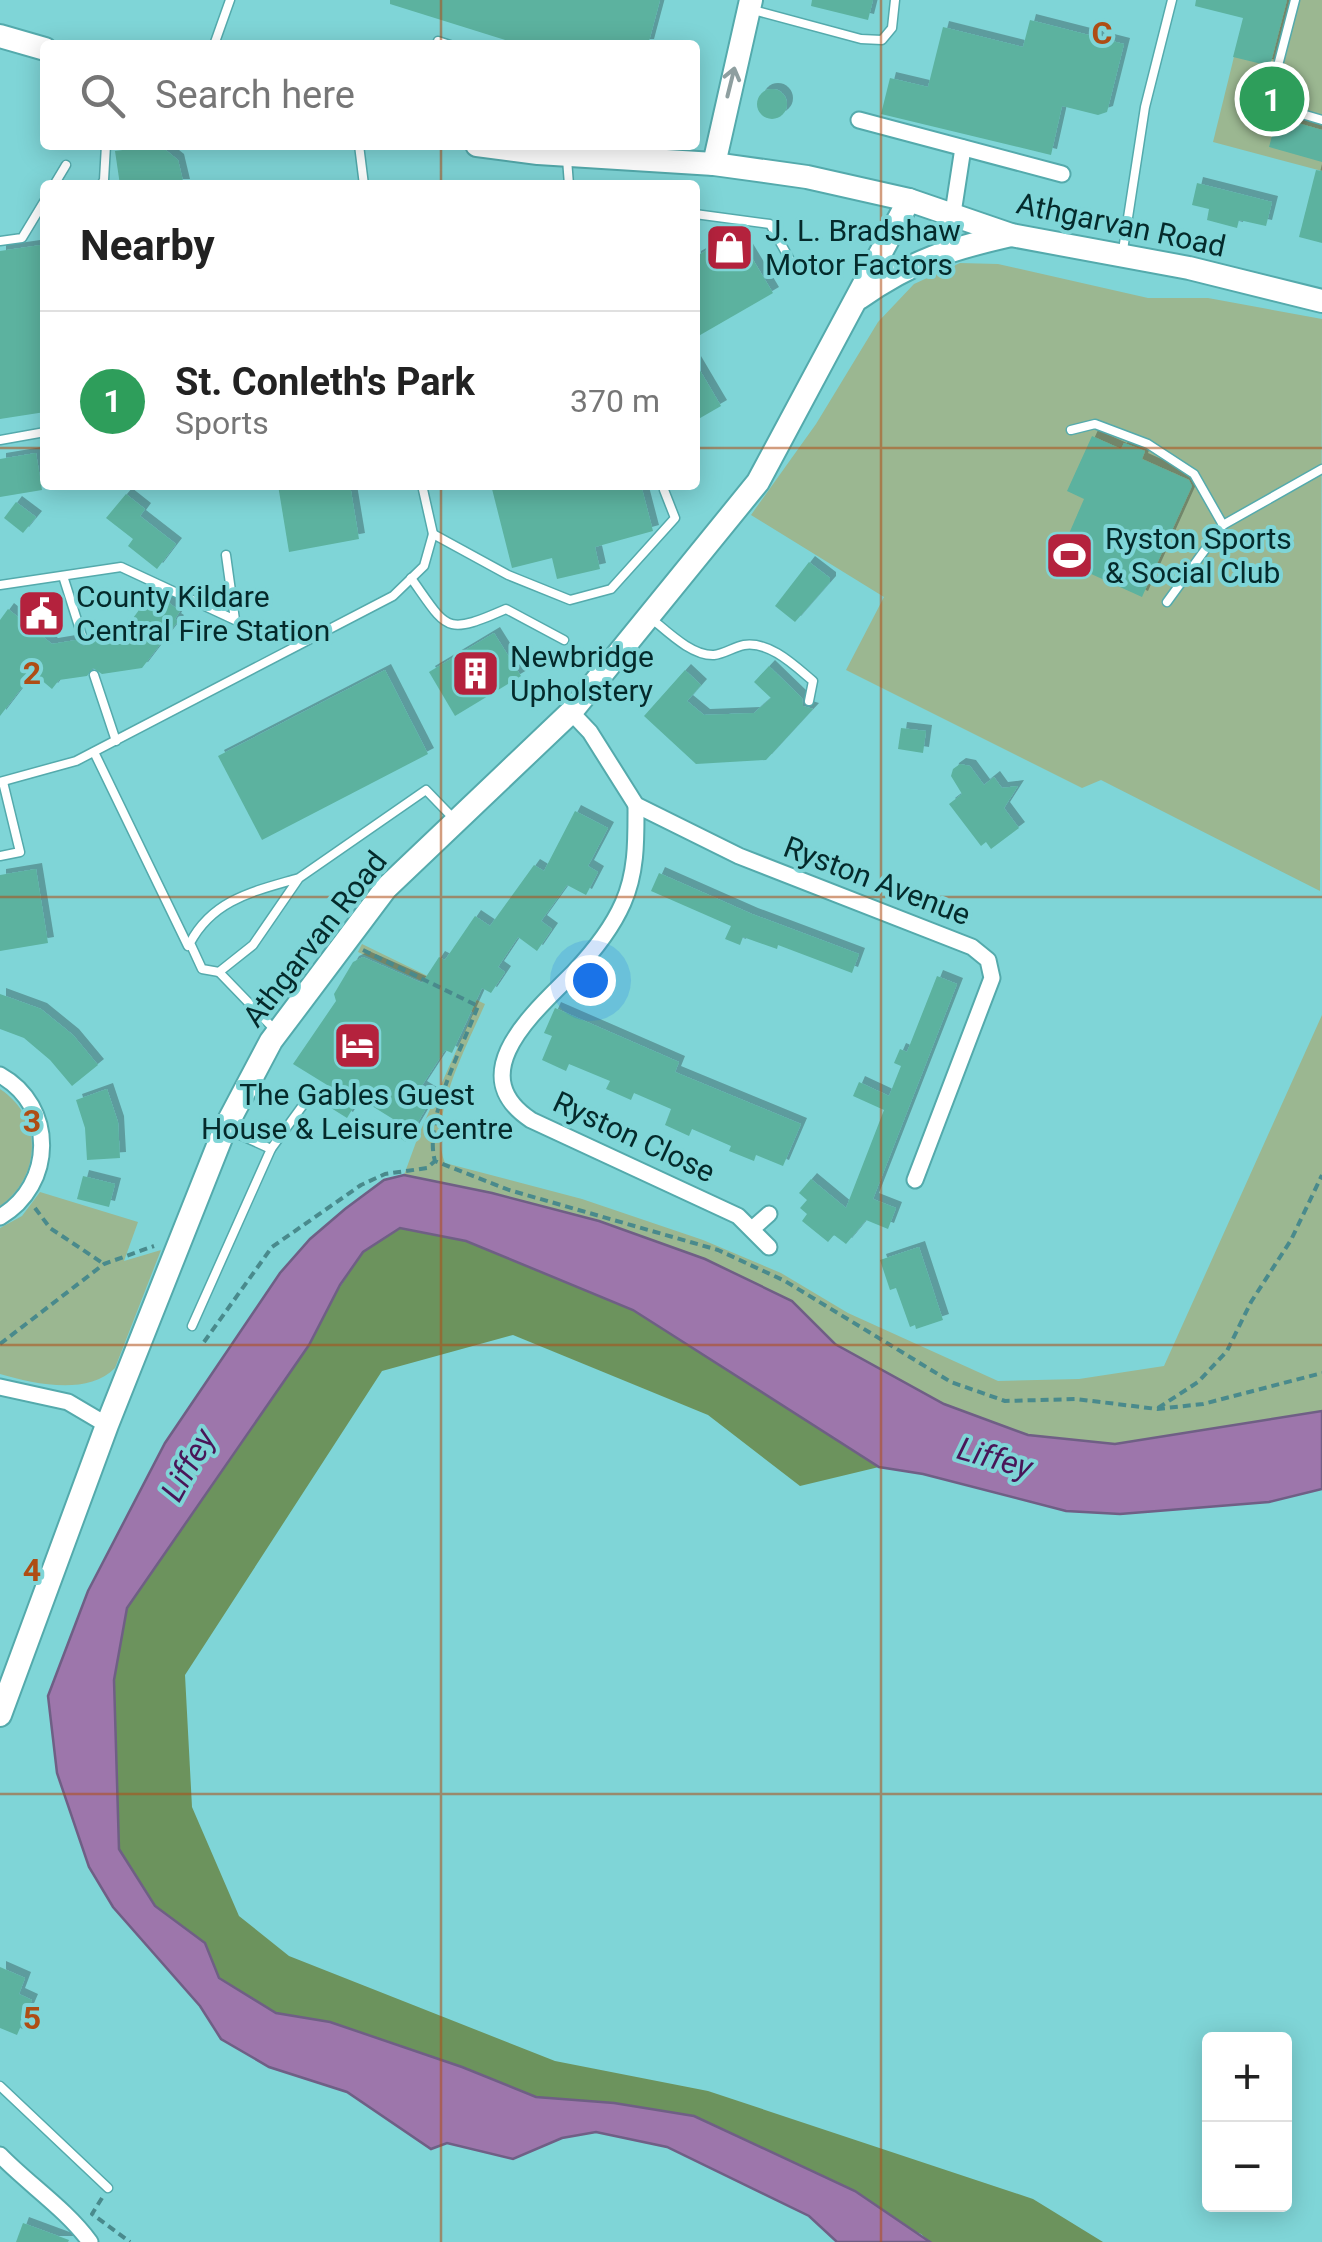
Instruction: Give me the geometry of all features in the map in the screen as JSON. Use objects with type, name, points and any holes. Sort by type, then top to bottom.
[{"type":"main road","points":[[714,164],[750,4]]},
{"type":"main road","points":[[0,36],[40,48]]},
{"type":"main road","name":"Athgarvan Road","points":[[544,150],[806,176],[909,200],[1011,234],[1322,301]]},
{"type":"main road","name":"Athgarvan Road","points":[[0,1716],[107,1425],[225,1128],[277,1032],[386,888],[571,712],[758,482],[909,200]]},
{"type":"main road","points":[[853,302],[896,272],[944,251],[1011,234]]},
{"type":"street","points":[[859,120],[1062,174]]},
{"type":"street","points":[[953,213],[963,148]]},
{"type":"street","points":[[571,712],[590,732],[636,805]]},
{"type":"street","name":"Ryston Avenue","points":[[636,805],[738,856],[972,947],[988,960],[992,978],[915,1180]]},
{"type":"street","name":"Ryston Close","points":[[636,805],[634,872],[623,904],[604,936],[576,970],[532,1012],[512,1042],[502,1064],[505,1084],[513,1108],[531,1120],[738,1216],[769,1247]]},
{"type":"street","points":[[0,1075],[30,1100],[40,1124],[43,1149],[38,1174],[25,1196],[0,1217]]},
{"type":"street","points":[[752,1229],[769,1214]]},
{"type":"street","points":[[0,1387],[68,1402],[107,1425]]},
{"type":"street","points":[[0,2155],[81,2229],[90,2242]]},
{"type":"lane","points":[[216,40],[230,0]]},
{"type":"lane","points":[[750,4],[862,40],[882,40],[892,28],[895,0]]},
{"type":"lane","points":[[1122,255],[1145,107],[1172,0]]},
{"type":"lane","points":[[1295,0],[1268,104],[1322,120]]},
{"type":"lane","points":[[104,180],[106,150]]},
{"type":"lane","points":[[360,150],[363,180]]},
{"type":"lane","points":[[567,155],[569,180]]},
{"type":"lane","points":[[57,180],[66,166]]},
{"type":"lane","points":[[0,241],[22,238],[40,208]]},
{"type":"lane","points":[[700,215],[770,224],[795,269]]},
{"type":"lane","points":[[1071,430],[1095,424],[1148,444],[1194,474],[1223,525]]},
{"type":"lane","points":[[0,440],[40,433]]},
{"type":"lane","points":[[1167,602],[1223,525],[1322,469]]},
{"type":"lane","points":[[0,856],[20,852],[1,782],[76,762],[393,596],[424,566],[433,534],[423,490]]},
{"type":"lane","points":[[433,534],[508,575],[570,600],[611,589],[675,518],[664,490]]},
{"type":"lane","points":[[0,585],[121,567],[235,620],[226,555]]},
{"type":"lane","points":[[63,576],[83,640]]},
{"type":"lane","points":[[412,578],[439,619],[450,626],[472,625],[506,609],[564,640]]},
{"type":"lane","points":[[648,616],[698,652],[714,655],[747,644],[764,648],[814,681],[809,701]]},
{"type":"lane","points":[[94,675],[116,741]]},
{"type":"lane","points":[[94,752],[192,954],[202,969],[219,972],[277,1032]]},
{"type":"lane","points":[[192,954],[190,942],[214,910],[238,896],[299,878],[426,790],[455,820]]},
{"type":"lane","points":[[219,972],[253,945],[299,878]]},
{"type":"lane","points":[[192,1326],[271,1149],[311,1094]]},
{"type":"lane","points":[[225,1128],[271,1149]]},
{"type":"lane","points":[[0,2086],[108,2188]]},
{"type":"path","points":[[204,1342],[272,1247],[362,1185],[385,1174],[426,1168],[436,1161]]},
{"type":"path","points":[[1157,1409],[1198,1382],[1227,1351],[1322,1175]]},
{"type":"path","points":[[25,1196],[50,1228],[104,1264]]},
{"type":"path","points":[[0,1344],[104,1264],[160,1244],[179,1244]]},
{"type":"path","points":[[108,2188],[92,2214],[130,2242]]},
{"type":"green space","points":[[1248,0],[1322,0],[1322,171],[1213,142]]},
{"type":"green space","name":"Ryston Sports & Social Club","points":[[960,263],[998,264],[1148,298],[1208,298],[1322,319],[1320,891],[1101,780],[1082,788],[846,670],[884,597],[751,515],[816,424],[878,322],[914,284]]},
{"type":"green space","points":[[362,944],[485,1004],[445,1104],[441,1145],[445,1163],[582,1199],[703,1240],[781,1273],[848,1313],[998,1381],[1079,1379],[1164,1366],[1322,1015],[1322,1411],[1118,1444],[1028,1435],[944,1404],[835,1344],[792,1301],[705,1259],[599,1221],[404,1175],[473,1013],[463,1000],[358,952]]},
{"type":"green space","points":[[0,1089],[24,1115],[32,1148],[23,1180],[0,1206]]},
{"type":"green space","points":[[40,1192],[138,1222],[124,1261],[161,1250],[115,1368],[90,1382],[44,1384],[0,1374],[0,1228],[22,1216]]},
{"type":"green space","points":[[400,1228],[466,1241],[633,1310],[879,1467],[800,1486],[708,1415],[513,1335],[382,1371],[185,1675],[192,1807],[239,1916],[289,1956],[555,2061],[708,2091],[1033,2199],[1103,2242],[930,2242],[921,2234],[614,2103],[536,2098],[462,2067],[330,2022],[276,2013],[219,1978],[205,1943],[155,1906],[119,1849],[114,1680],[127,1608],[363,1252]]},
{"type":"water","name":"Liffey","points":[[404,1175],[599,1221],[705,1259],[792,1301],[835,1344],[944,1404],[1028,1435],[1115,1444],[1322,1411],[1322,1489],[1269,1502],[1120,1514],[1066,1511],[923,1474],[879,1467],[633,1310],[466,1241],[400,1228],[363,1252],[340,1285],[309,1345],[127,1608],[114,1680],[119,1849],[155,1906],[205,1943],[219,1978],[276,2013],[330,2022],[536,2097],[614,2103],[694,2116],[855,2191],[930,2242],[837,2242],[809,2216],[667,2147],[596,2132],[562,2138],[513,2159],[447,2143],[431,2149],[347,2092],[269,2067],[221,2039],[200,2006],[113,1907],[89,1867],[57,1773],[48,1696],[88,1591],[165,1443],[280,1273],[310,1239],[345,1209],[384,1180]]},
{"type":"building","points":[[390,0],[660,0],[649,40],[505,40],[390,4]]},
{"type":"building","points":[[812,0],[873,0],[868,20],[811,6]]},
{"type":"building","points":[[1196,0],[1287,0],[1270,66],[1233,57],[1243,18],[1195,6]]},
{"type":"building","points":[[1030,20],[1124,44],[1107,112],[1098,115],[1062,106],[1051,155],[881,114],[890,78],[928,87],[943,27],[1023,47]]},
{"type":"building","points":[[772,89],[783,93],[787,104],[783,115],[772,119],[761,115],[757,104],[761,93]]},
{"type":"building","points":[[1277,117],[1322,130],[1322,162],[1269,147]]},
{"type":"building","points":[[166,150],[178,160],[183,180],[119,180],[115,151]]},
{"type":"building","points":[[1316,170],[1322,171],[1322,243],[1299,237]]},
{"type":"building","points":[[1197,183],[1272,202],[1266,226],[1239,220],[1237,228],[1207,220],[1209,209],[1192,205]]},
{"type":"building","points":[[737,233],[773,293],[700,335],[700,254]]},
{"type":"building","points":[[40,245],[40,413],[0,419],[0,251]]},
{"type":"building","points":[[700,370],[721,406],[700,418]]},
{"type":"building","points":[[1092,436],[1121,449],[1124,443],[1145,451],[1142,459],[1189,480],[1192,486],[1142,597],[1058,559],[1084,499],[1067,491]]},
{"type":"building","points":[[36,453],[42,490],[0,497],[0,459]]},
{"type":"building","points":[[279,490],[351,490],[359,539],[289,552]]},
{"type":"building","points":[[492,490],[642,490],[653,531],[595,547],[600,569],[557,579],[552,558],[512,568]]},
{"type":"building","points":[[126,494],[145,509],[140,516],[176,544],[157,569],[128,546],[133,539],[106,518]]},
{"type":"building","points":[[16,502],[36,517],[23,533],[4,518]]},
{"type":"building","points":[[809,562],[830,582],[795,622],[775,606]]},
{"type":"building","points":[[153,591],[180,611],[175,619],[178,621],[142,668],[102,674],[93,668],[87,676],[59,680],[52,689],[33,673],[0,716],[0,620],[8,609],[52,644],[76,640],[84,646],[90,638],[122,633]]},
{"type":"building","name":"Newbridge Upholstery","points":[[494,633],[521,676],[455,716],[429,672]]},
{"type":"building","points":[[769,666],[802,698],[803,706],[813,709],[766,760],[696,764],[644,716],[685,670],[701,685],[687,701],[704,715],[754,713],[771,698],[754,682]]},
{"type":"building","points":[[385,670],[428,754],[262,840],[218,756]]},
{"type":"building","points":[[901,728],[926,731],[923,753],[898,749]]},
{"type":"building","points":[[960,764],[970,766],[984,785],[994,777],[1002,788],[1018,786],[1004,808],[1019,828],[991,849],[986,842],[981,846],[949,804],[962,794],[951,776]]},
{"type":"building","name":"The Gables Guest House & Leisure Centre","points":[[575,811],[608,828],[588,866],[598,872],[586,895],[567,885],[541,921],[552,929],[537,951],[518,937],[498,967],[505,972],[491,993],[482,988],[452,1053],[445,1050],[421,1087],[434,1095],[406,1142],[386,1129],[393,1119],[359,1098],[347,1118],[323,1103],[332,1088],[293,1064],[336,1001],[334,994],[353,962],[363,957],[422,983],[439,957],[445,960],[475,916],[490,926],[534,865],[544,871]]},
{"type":"building","points":[[36,869],[48,943],[0,951],[0,875]]},
{"type":"building","points":[[659,873],[752,914],[859,954],[852,973],[778,945],[777,949],[743,937],[740,945],[725,939],[731,926],[651,891]]},
{"type":"building","points":[[937,976],[957,984],[873,1199],[896,1208],[888,1229],[866,1220],[846,1244],[834,1235],[828,1242],[802,1221],[807,1214],[800,1208],[807,1200],[799,1193],[811,1179],[846,1208],[884,1110],[853,1096],[859,1082],[889,1096],[901,1066],[894,1063],[900,1049],[907,1052]]},
{"type":"building","points":[[0,994],[41,1009],[73,1035],[98,1065],[72,1086],[24,1038],[0,1029]]},
{"type":"building","points":[[555,1008],[679,1062],[675,1072],[801,1124],[783,1166],[756,1155],[754,1161],[729,1151],[731,1146],[692,1129],[689,1136],[665,1125],[671,1109],[634,1093],[631,1100],[606,1089],[610,1081],[569,1064],[566,1071],[542,1060],[552,1036],[544,1033]]},
{"type":"building","points":[[107,1089],[118,1122],[120,1158],[87,1160],[85,1128],[76,1100]]},
{"type":"building","points":[[83,1176],[115,1184],[109,1207],[77,1199]]},
{"type":"building","points":[[919,1247],[943,1320],[916,1329],[915,1325],[910,1327],[896,1288],[890,1290],[880,1260]]},
{"type":"building","points":[[0,1967],[25,1978],[19,1994],[32,2000],[17,2035],[0,2028]]},
{"type":"building","points":[[23,2223],[69,2240],[16,2242]]},
{"type":"place","name":"St. Conleth's Park","points":[[1272,99]]},
{"type":"place","name":"J. L. Bradshaw Motor Factors","points":[[730,248]]},
{"type":"place","name":"Ryston Sports & Social Club","points":[[1070,556]]},
{"type":"place","name":"County Kildare Central Fire Station","points":[[41,614]]},
{"type":"place","name":"Newbridge Upholstery","points":[[475,674]]},
{"type":"place","name":"The Gables Guest House & Leisure Centre","points":[[357,1046]]}]
